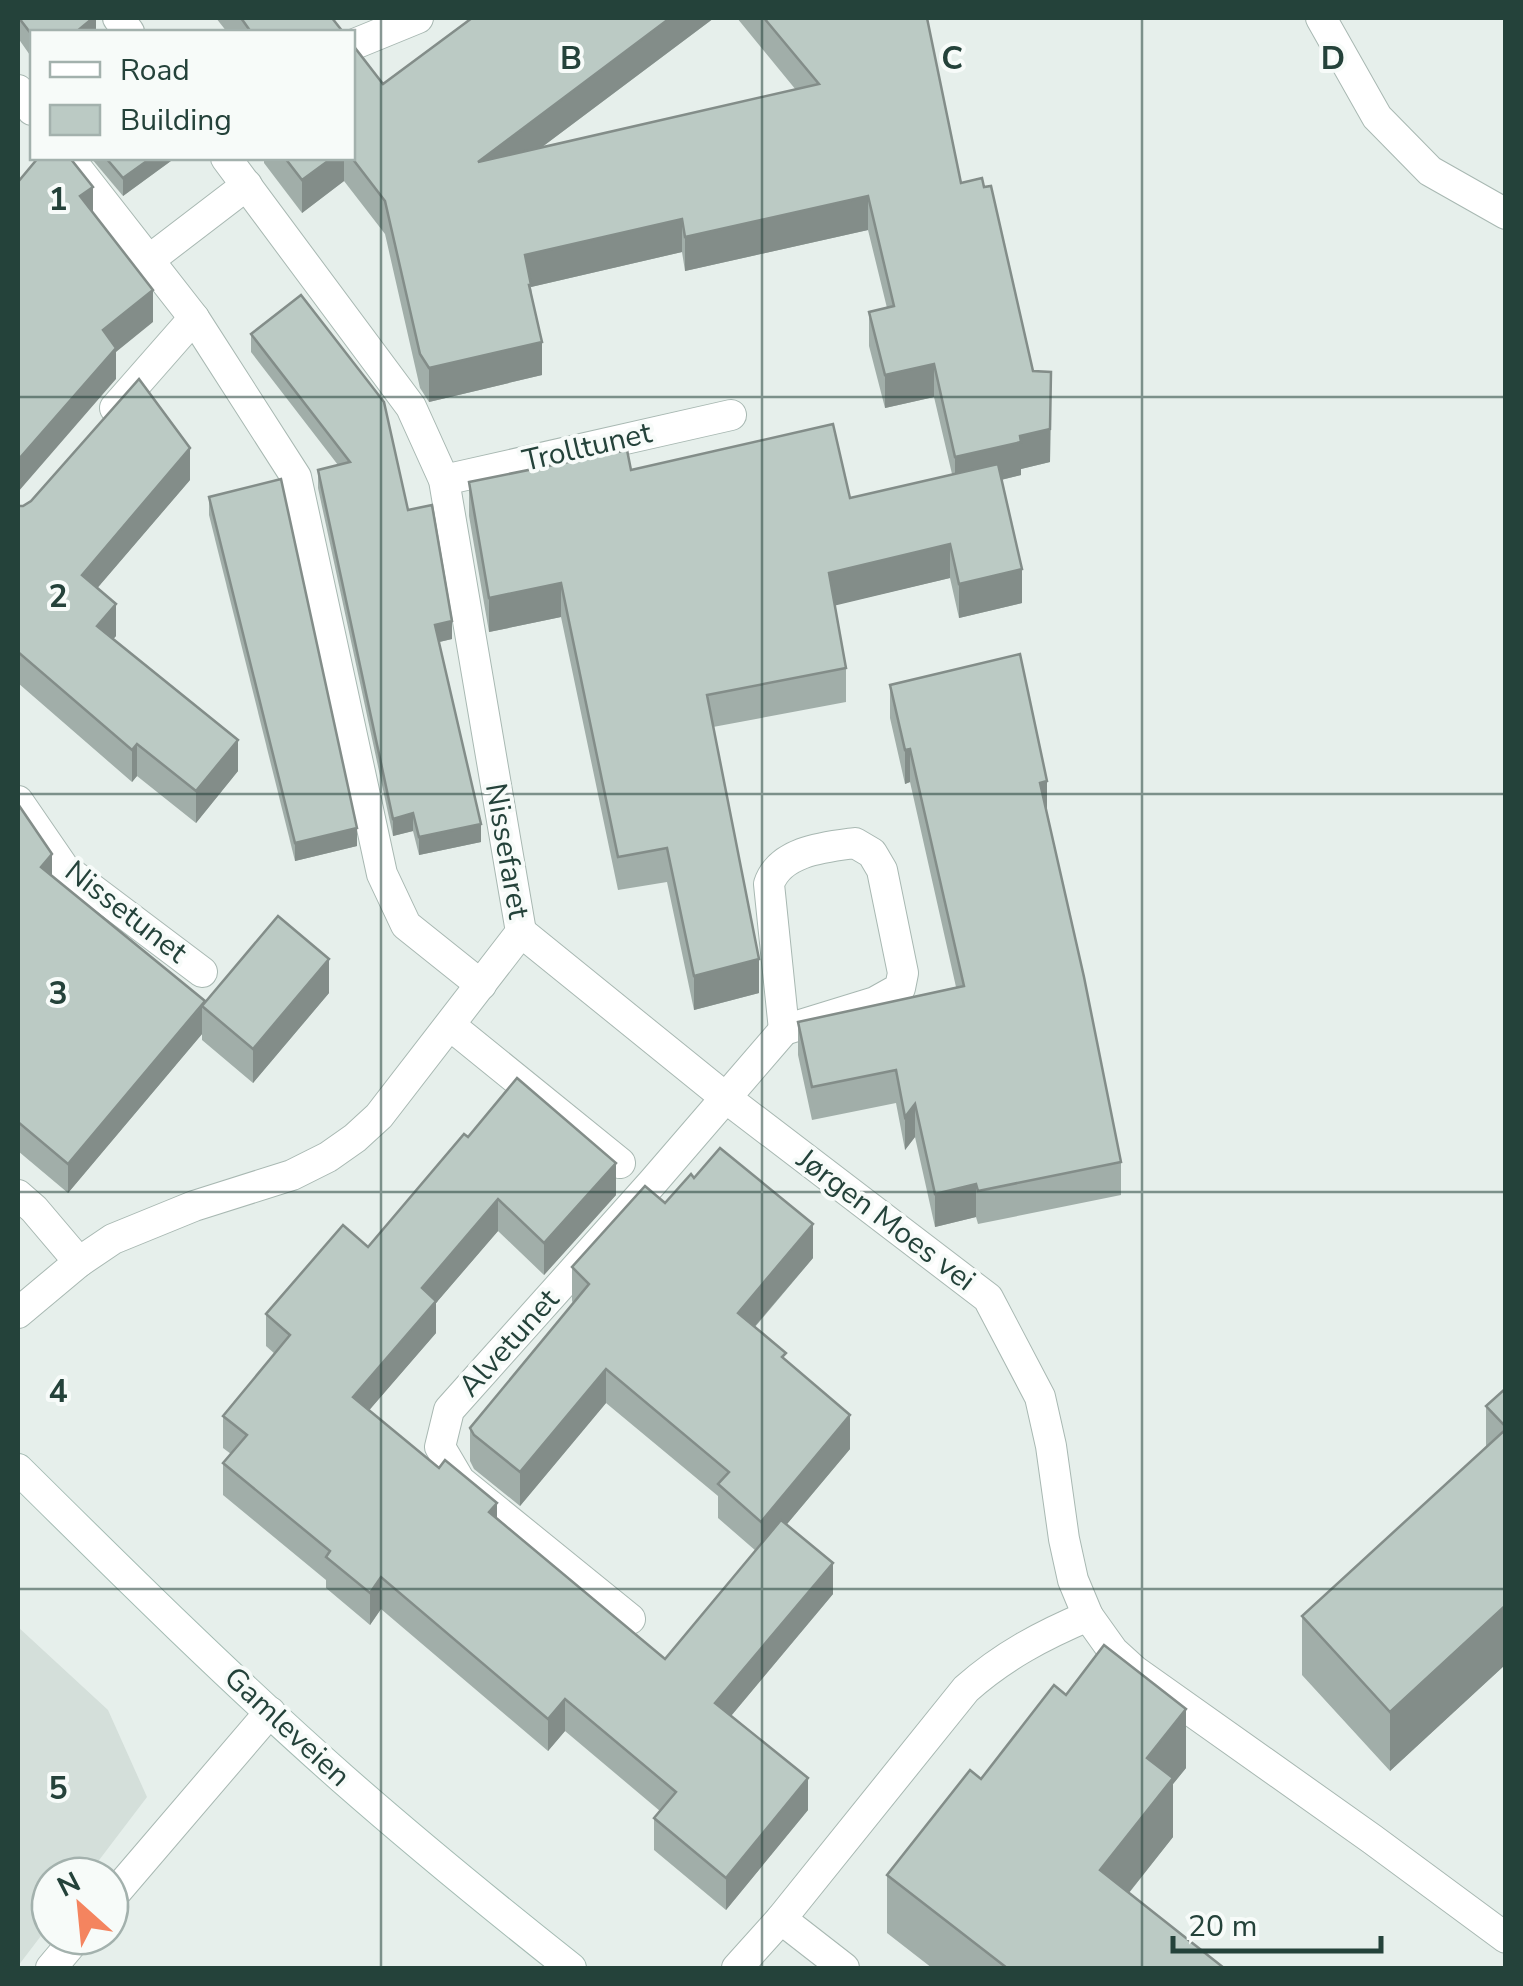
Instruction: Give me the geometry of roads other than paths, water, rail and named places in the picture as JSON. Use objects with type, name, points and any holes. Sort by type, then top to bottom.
[{"type":"street","points":[[355,44],[418,18]]},
{"type":"street","points":[[1321,18],[1377,116],[1430,171],[1506,214]]},
{"type":"street","points":[[72,160],[194,318],[296,477],[382,874],[406,924],[480,986]]},
{"type":"street","name":"Nissefaret","points":[[18,1313],[112,1240],[223,1196],[292,1175],[355,1138],[379,1116],[521,932],[444,480],[412,407],[228,160]]},
{"type":"street","points":[[149,260],[247,186]]},
{"type":"street","points":[[93,434],[194,318]]},
{"type":"street","name":"Trolltunet","points":[[444,480],[731,415]]},
{"type":"street","name":"Nissetunet","points":[[18,801],[64,868],[202,972]]},
{"type":"street","points":[[856,843],[872,853],[882,870],[902,972],[900,988],[875,1002],[784,1030],[768,884],[778,866],[811,850],[856,843]]},
{"type":"street","name":"Jørgen Moes vei","points":[[521,932],[726,1098],[988,1298],[1040,1396],[1074,1580],[1088,1616],[1114,1651],[1135,1672],[1506,1938]]},
{"type":"street","points":[[450,1026],[620,1163]]},
{"type":"street","name":"Alvetunet","points":[[630,1618],[460,1481],[440,1447],[449,1410],[784,1030]]},
{"type":"street","points":[[18,1195],[79,1262]]},
{"type":"street","name":"Gamleveien","points":[[18,1469],[270,1712],[415,1842],[572,1968]]},
{"type":"street","points":[[737,1968],[966,1688],[1013,1652],[1088,1616]]},
{"type":"street","points":[[130,1876],[270,1712]]},
{"type":"street","points":[[780,1918],[844,1968]]}]
